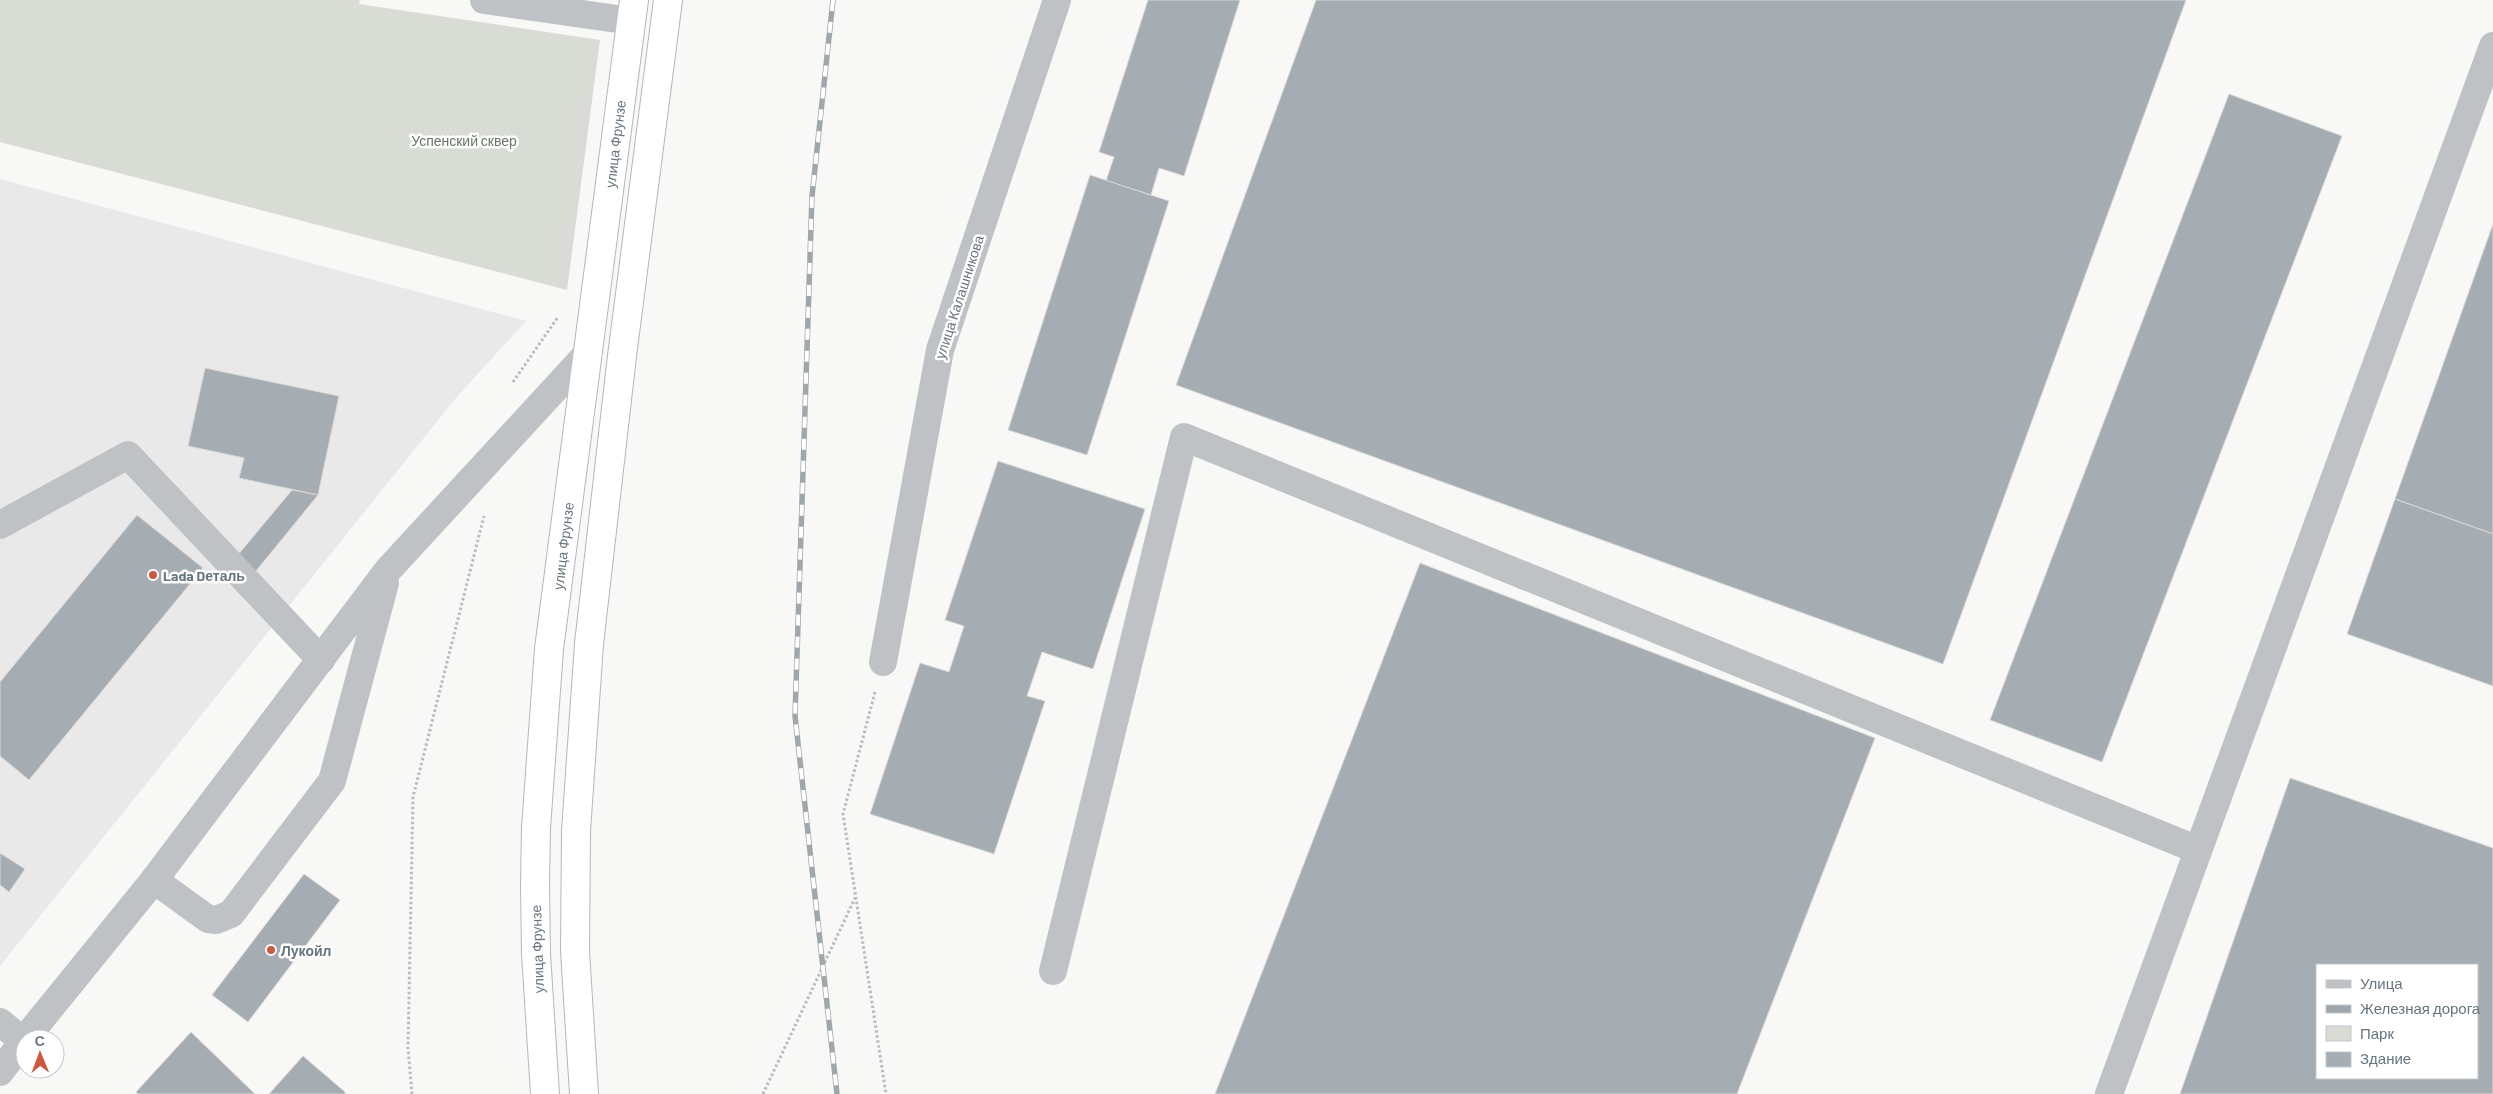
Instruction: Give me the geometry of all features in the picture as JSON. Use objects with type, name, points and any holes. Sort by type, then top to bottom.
[{"type":"highway","points":[[584,1094],[575,951],[576,831],[589,644],[622,356],[668,0]]},
{"type":"highway","name":"улица Фрунзе","points":[[545,1094],[536,954],[536,828],[550,649],[633,10]]},
{"type":"highway","points":[[588,353],[622,356]]},
{"type":"street","points":[[484,0],[633,10]]},
{"type":"street","name":"улица Калашникова","points":[[883,662],[940,350],[1057,0]]},
{"type":"street","points":[[2108,1094],[2493,46]]},
{"type":"street","points":[[33,1029],[154,880],[388,570],[588,353]]},
{"type":"street","points":[[1053,971],[1184,437],[2198,850]]},
{"type":"street","points":[[0,525],[128,455],[320,660]]},
{"type":"street","points":[[154,880],[201,916],[216,920],[231,914],[332,781],[388,570]]},
{"type":"street","points":[[0,1022],[15,1048]]},
{"type":"path","points":[[510,386],[558,316]]},
{"type":"path","points":[[412,1094],[408,1048],[413,797],[485,514]]},
{"type":"path","points":[[883,662],[843,814],[886,1094]]},
{"type":"path","points":[[763,1094],[856,897]]},
{"type":"shaded area","points":[[0,179],[526,321],[455,399],[0,966]]},
{"type":"green space","name":"Успенский сквер","points":[[0,0],[360,0],[359,4],[600,40],[567,290],[0,142]]},
{"type":"building","points":[[1148,0],[1240,0],[1184,176],[1159,168],[1151,195],[1106,181],[1114,157],[1099,152]]},
{"type":"building","points":[[1316,0],[2186,0],[1943,664],[1176,385]]},
{"type":"building","points":[[2229,94],[2342,136],[2102,762],[1990,720]]},
{"type":"building","points":[[1090,175],[1169,201],[1087,455],[1008,430]]},
{"type":"building","points":[[2493,224],[2493,534],[2395,499]]},
{"type":"building","points":[[205,368],[339,396],[318,495],[239,478],[244,458],[188,446]]},
{"type":"building","points":[[998,461],[1145,509],[1093,669],[1042,652],[1027,696],[1045,701],[994,854],[870,814],[920,663],[949,672],[964,626],[945,620]]},
{"type":"building","points":[[292,490],[318,495],[256,571],[237,556]]},
{"type":"building","points":[[2395,499],[2493,534],[2493,686],[2347,634]]},
{"type":"building","points":[[137,515],[203,568],[29,780],[0,756],[0,682]]},
{"type":"building","points":[[1420,563],[1875,738],[1737,1094],[1215,1094]]},
{"type":"building","points":[[2290,778],[2493,848],[2493,1094],[2180,1094]]},
{"type":"building","points":[[0,853],[25,869],[9,892],[0,885]]},
{"type":"building","points":[[304,874],[340,900],[248,1022],[212,995]]},
{"type":"building","points":[[191,1032],[255,1094],[138,1094],[136,1092]]},
{"type":"building","points":[[303,1056],[345,1092],[345,1094],[269,1094]]},
{"type":"railway","points":[[833,0],[812,196],[795,716],[837,1094]]},
{"type":"place","name":"Lada Dеталь","points":[[153,575]]},
{"type":"place","name":"Лукойл","points":[[271,950]]}]
